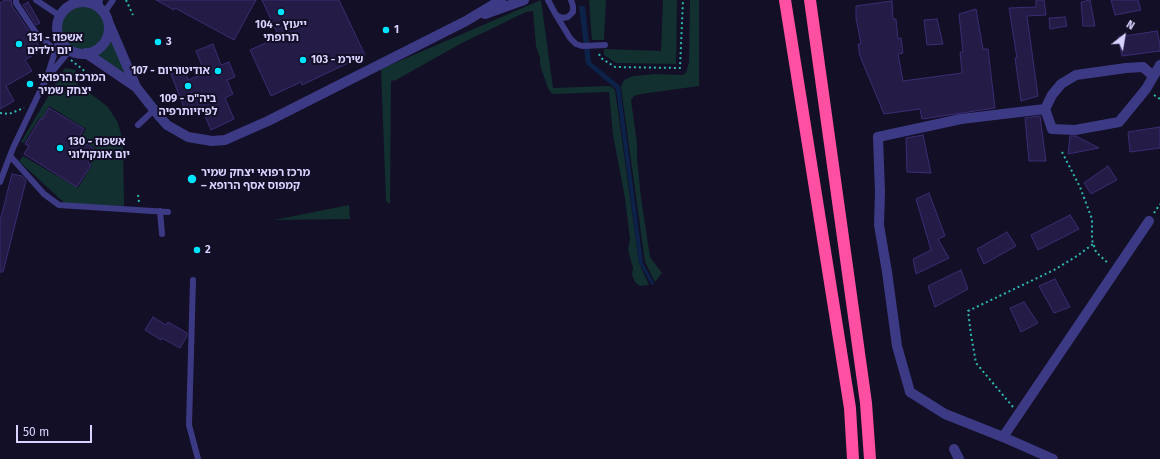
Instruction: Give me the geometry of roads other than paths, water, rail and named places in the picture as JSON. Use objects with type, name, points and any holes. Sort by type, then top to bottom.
[{"type":"highway","points":[[786,0],[850,408],[853,459]]},
{"type":"highway","points":[[810,0],[866,403],[870,459]]},
{"type":"street","points":[[136,87],[90,56],[70,50],[64,45],[59,39],[57,24],[64,9],[71,4],[79,2],[88,2],[101,7],[136,87],[154,110],[167,125],[188,137],[212,141],[225,140],[275,118],[466,21],[501,0]]},
{"type":"street","points":[[466,21],[524,0]]},
{"type":"street","points":[[90,56],[104,44],[109,24]]},
{"type":"street","points":[[1153,76],[1143,67],[1076,75],[1061,84],[1052,95],[1045,109],[1052,129],[1075,130],[1119,122],[1146,89],[1160,65]]},
{"type":"street","points":[[1045,109],[961,118],[878,137],[880,192],[879,225],[888,272],[897,346],[910,392],[945,414],[1053,459]]},
{"type":"street","points":[[1003,437],[1149,221]]},
{"type":"street","points":[[954,449],[959,459]]},
{"type":"lane","points":[[16,0],[16,3],[36,33],[56,51]]},
{"type":"lane","points":[[101,7],[113,0]]},
{"type":"lane","points":[[548,0],[573,42],[582,46],[605,45]]},
{"type":"lane","points":[[556,15],[562,18],[570,16],[573,10],[571,0]]},
{"type":"lane","points":[[40,1],[60,16]]},
{"type":"lane","points":[[0,182],[14,148],[47,78],[59,39]]},
{"type":"lane","points":[[47,78],[70,50]]},
{"type":"lane","points":[[138,125],[154,110]]},
{"type":"lane","points":[[10,157],[44,194],[59,205],[168,212]]},
{"type":"lane","points":[[160,211],[162,234]]},
{"type":"lane","points":[[193,280],[189,425],[198,459]]},
{"type":"water","points":[[579,6],[585,6],[591,62],[620,86],[643,263],[654,283],[653,285],[639,263],[616,89],[586,64]]},
{"type":"place","name":"104 - ייעוץ תרופתי","points":[[281,12]]},
{"type":"place","name":"1","points":[[386,30]]},
{"type":"place","name":"3","points":[[158,42]]},
{"type":"place","name":"131 - אשפוז יום ילדים","points":[[19,44]]},
{"type":"place","name":"103 - שירמ","points":[[303,60]]},
{"type":"place","name":"107 - אודיטוריום","points":[[218,71]]},
{"type":"place","name":"המרכז הרפואי יצחק שמיר","points":[[30,84]]},
{"type":"place","name":"109 - ביה\"ס לפיזיותרפיה","points":[[188,86]]},
{"type":"place","name":"130 - אשפוז יום אונקולוגי","points":[[60,148]]},
{"type":"place","name":"מרכז רפואי יצחק שמיר – קמפוס אסף הרופא","points":[[192,179]]},
{"type":"place","name":"2","points":[[197,250]]}]
